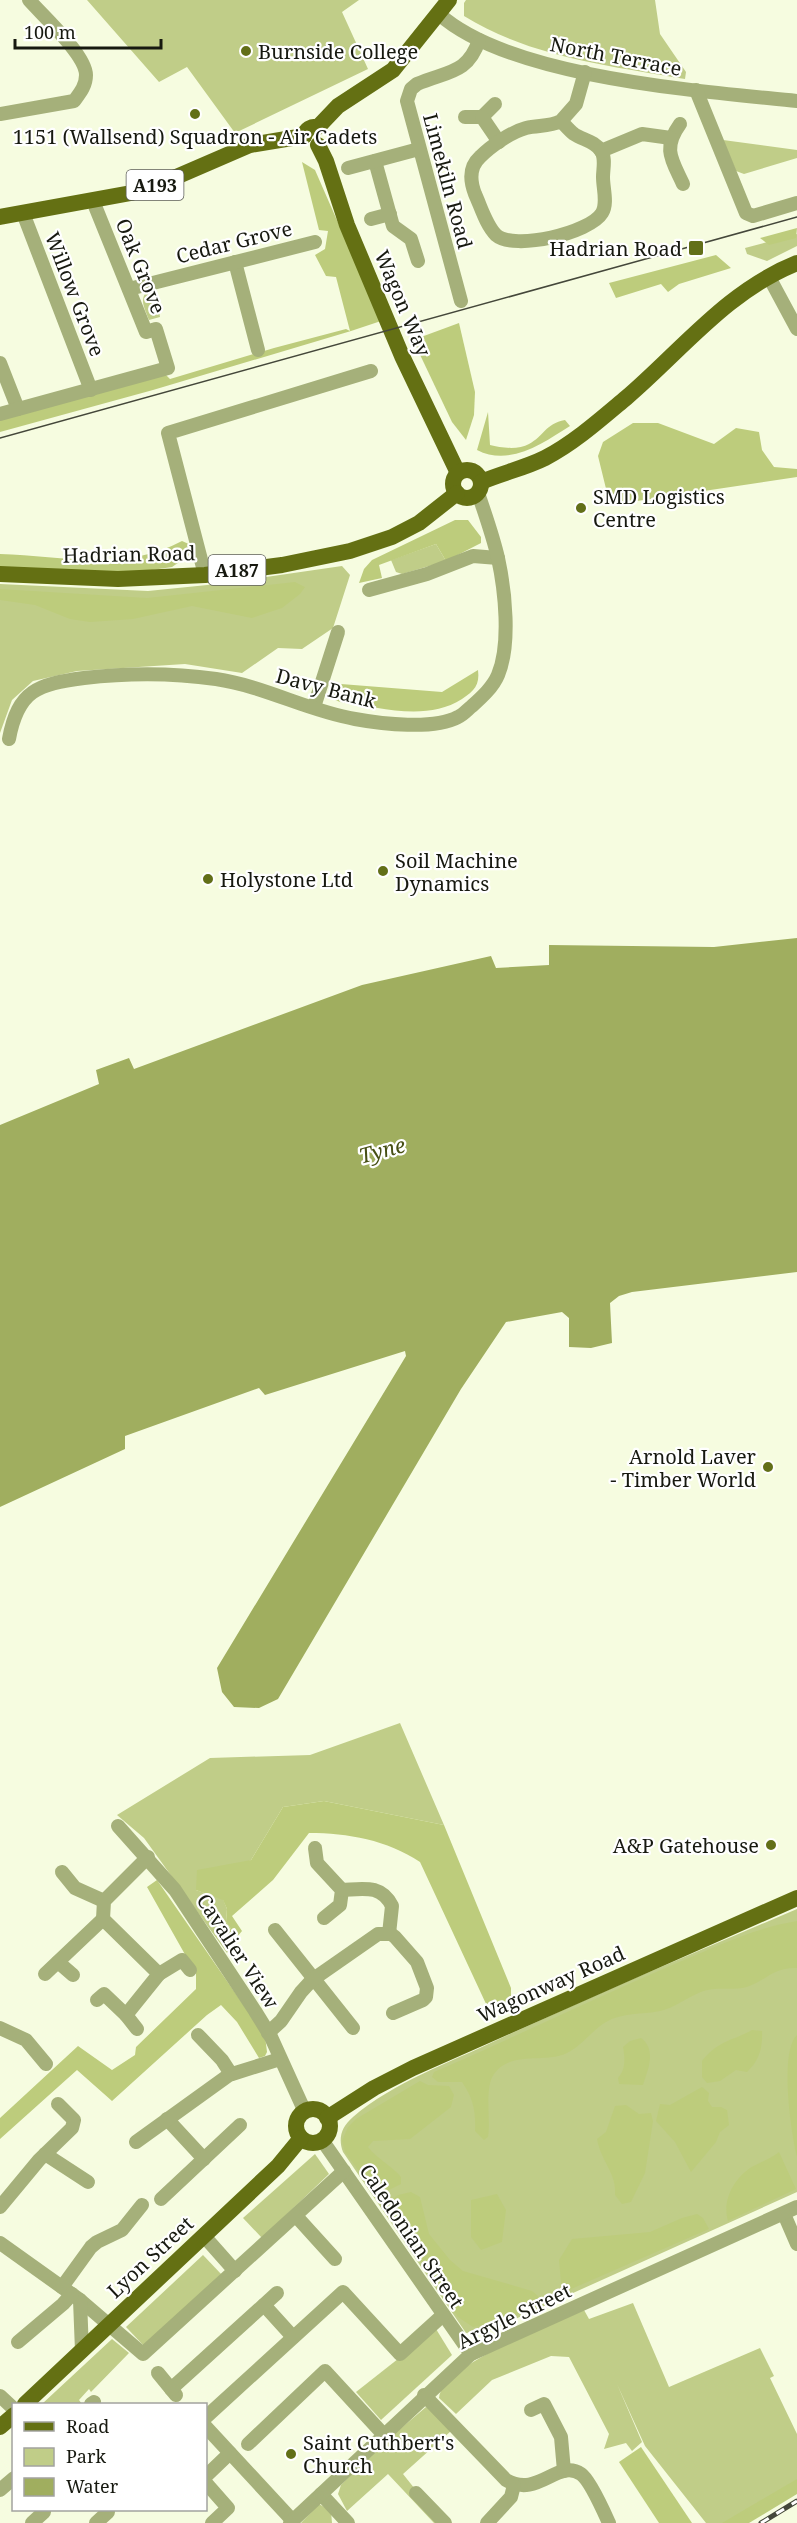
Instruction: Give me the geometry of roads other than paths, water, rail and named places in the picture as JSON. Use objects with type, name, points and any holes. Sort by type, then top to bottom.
[{"type":"main road","points":[[314,136],[338,106],[393,70],[449,0]]},
{"type":"main road","name":"A193","points":[[0,217],[93,201],[153,186],[250,145],[314,136]]},
{"type":"main road","name":"Wagon Way","points":[[314,136],[326,161],[347,225],[402,356],[458,474]]},
{"type":"main road","points":[[480,488],[478,474],[470,470],[458,474],[454,481],[457,493],[470,498],[480,488],[532,464],[572,440],[633,392],[713,316],[769,277],[797,263]]},
{"type":"main road","name":"Hadrian Road","points":[[0,574],[118,579],[205,574],[282,565],[350,551],[392,537],[419,523],[457,493]]},
{"type":"main road","name":"Wagonway Road","points":[[327,2118],[374,2088],[412,2068],[797,1898]]},
{"type":"main road","points":[[317,2110],[327,2118],[329,2131],[322,2140],[312,2143],[301,2138],[296,2129],[296,2123],[305,2112],[317,2110]]},
{"type":"main road","name":"Lyon Street","points":[[26,2403],[278,2166],[301,2138]]},
{"type":"main road","points":[[0,2427],[12,2417]]},
{"type":"street","points":[[0,114],[74,101],[85,85],[86,74],[78,56],[29,0]]},
{"type":"street","name":"North Terrace","points":[[439,14],[457,28],[479,40],[523,56],[585,72],[696,90],[797,101]]},
{"type":"street","name":"Limekiln Road","points":[[461,301],[407,106],[408,93],[417,84],[466,64],[474,54],[479,40]]},
{"type":"street","points":[[561,121],[574,134],[592,143],[601,151],[604,162],[605,202],[603,211],[598,219],[587,226],[566,233],[533,240],[511,241],[501,238],[492,230],[471,183],[471,171],[477,160],[499,142],[523,129],[548,127],[561,121],[576,104],[585,72]]},
{"type":"street","points":[[696,90],[746,213],[753,216],[797,203]]},
{"type":"street","points":[[465,117],[482,117],[495,104]]},
{"type":"street","points":[[482,117],[499,142]]},
{"type":"street","points":[[680,124],[671,138],[671,157],[683,184]]},
{"type":"street","points":[[601,151],[642,134],[671,138]]},
{"type":"street","points":[[348,168],[419,148]]},
{"type":"street","points":[[375,161],[393,226],[411,239],[418,261]]},
{"type":"street","name":"Oak Grove","points":[[91,390],[168,368],[156,329],[146,332],[93,201]]},
{"type":"street","name":"Willow Grove","points":[[23,213],[91,390]]},
{"type":"street","points":[[371,219],[390,214]]},
{"type":"street","name":"Cedar Grove","points":[[129,289],[315,242]]},
{"type":"street","points":[[235,262],[258,350]]},
{"type":"street","points":[[769,277],[797,328]]},
{"type":"street","points":[[0,363],[18,409]]},
{"type":"street","points":[[205,574],[168,433],[371,371]]},
{"type":"street","points":[[0,414],[91,390]]},
{"type":"street","name":"Davy Bank","points":[[9,739],[13,720],[32,692],[54,682],[100,676],[216,679],[257,689],[354,719],[394,725],[441,722],[459,717],[487,693],[498,674],[506,636],[505,604],[498,558],[480,488]]},
{"type":"street","points":[[369,590],[390,578],[427,574],[473,556],[498,558]]},
{"type":"street","points":[[314,707],[339,632]]},
{"type":"street","name":"Cavalier View","points":[[118,1826],[175,1890],[268,2033],[305,2112]]},
{"type":"street","points":[[315,1848],[317,1863],[342,1890],[374,1888],[383,1893],[392,1906],[389,1934]]},
{"type":"street","points":[[45,1974],[103,1919],[104,1901],[148,1857]]},
{"type":"street","points":[[63,1872],[75,1888],[104,1901]]},
{"type":"street","points":[[324,1918],[340,1905],[342,1890]]},
{"type":"street","points":[[103,1919],[159,1974]]},
{"type":"street","points":[[275,1930],[353,2028]]},
{"type":"street","points":[[268,2033],[281,2021],[301,1992],[313,1980],[372,1938],[389,1934],[395,1937],[414,1958],[427,1988],[426,1997],[423,2000],[393,2013]]},
{"type":"street","points":[[126,2015],[159,1974],[182,1960],[190,1970]]},
{"type":"street","points":[[58,1962],[73,1975]]},
{"type":"street","points":[[97,2000],[104,1994],[137,2029]]},
{"type":"street","points":[[0,2028],[26,2040],[46,2064]]},
{"type":"street","points":[[198,2035],[222,2060],[231,2074]]},
{"type":"street","points":[[136,2142],[231,2074],[280,2059]]},
{"type":"street","points":[[0,2207],[74,2124],[71,2116],[58,2104]]},
{"type":"street","points":[[167,2119],[204,2159]]},
{"type":"street","points":[[161,2199],[240,2125]]},
{"type":"street","name":"Caledonian Street","points":[[322,2140],[471,2354]]},
{"type":"street","points":[[45,2154],[88,2182]]},
{"type":"street","points":[[0,2243],[110,2325],[143,2354],[344,2171]]},
{"type":"street","points":[[18,2342],[69,2296],[91,2247],[97,2241],[122,2230],[142,2205]]},
{"type":"street","name":"Argyle Street","points":[[291,2522],[424,2395],[471,2354],[797,2208]]},
{"type":"street","points":[[783,2214],[797,2244]]},
{"type":"street","points":[[296,2216],[335,2259]]},
{"type":"street","points":[[204,2236],[235,2271]]},
{"type":"street","points":[[207,2415],[343,2292],[400,2354],[442,2315]]},
{"type":"street","points":[[158,2373],[174,2392],[277,2293]]},
{"type":"street","points":[[69,2296],[81,2321],[82,2351]]},
{"type":"street","points":[[264,2305],[293,2337]]},
{"type":"street","points":[[248,2444],[325,2371],[383,2434]]},
{"type":"street","points":[[424,2395],[506,2480],[514,2485],[535,2484],[564,2470],[583,2475],[609,2523]]},
{"type":"street","points":[[0,2396],[12,2407]]},
{"type":"street","points":[[531,2410],[544,2404],[561,2437],[564,2470]]},
{"type":"street","points":[[207,2428],[291,2522]]},
{"type":"street","points":[[207,2475],[230,2453]]},
{"type":"street","points":[[0,2490],[12,2480]]},
{"type":"street","points":[[207,2483],[228,2508],[212,2523]]},
{"type":"street","points":[[487,2523],[511,2496],[514,2485]]},
{"type":"street","points":[[416,2493],[445,2523]]},
{"type":"street","points":[[321,2494],[348,2523]]},
{"type":"street","points":[[32,2523],[44,2512]]},
{"type":"street","points":[[96,2523],[108,2512]]},
{"type":"water","name":"Tyne","points":[[797,938],[797,1272],[632,1292],[619,1296],[610,1303],[612,1343],[591,1348],[569,1347],[569,1318],[562,1312],[506,1322],[461,1389],[278,1699],[259,1708],[234,1707],[222,1692],[217,1668],[406,1356],[405,1351],[265,1395],[259,1388],[125,1436],[125,1449],[0,1507],[0,1125],[99,1084],[96,1070],[129,1058],[134,1069],[362,985],[491,956],[496,968],[549,965],[549,945],[714,947]]},
{"type":"tram line","points":[[0,438],[797,217]]},
{"type":"railway","points":[[761,2523],[797,2501]]},
{"type":"place","name":"Burnside College","points":[[246,51]]},
{"type":"place","name":"1151 (Wallsend) Squadron - Air Cadets","points":[[195,114]]},
{"type":"place","name":"Hadrian Road","points":[[696,248]]},
{"type":"place","name":"SMD Logistics Centre","points":[[581,508]]},
{"type":"place","name":"Soil Machine Dynamics","points":[[383,871]]},
{"type":"place","name":"Holystone Ltd","points":[[208,879]]},
{"type":"place","name":"Arnold Laver - Timber World","points":[[768,1467]]},
{"type":"place","name":"A&P Gatehouse","points":[[771,1845]]},
{"type":"place","name":"Saint Cuthbert's Church","points":[[291,2454]]}]
